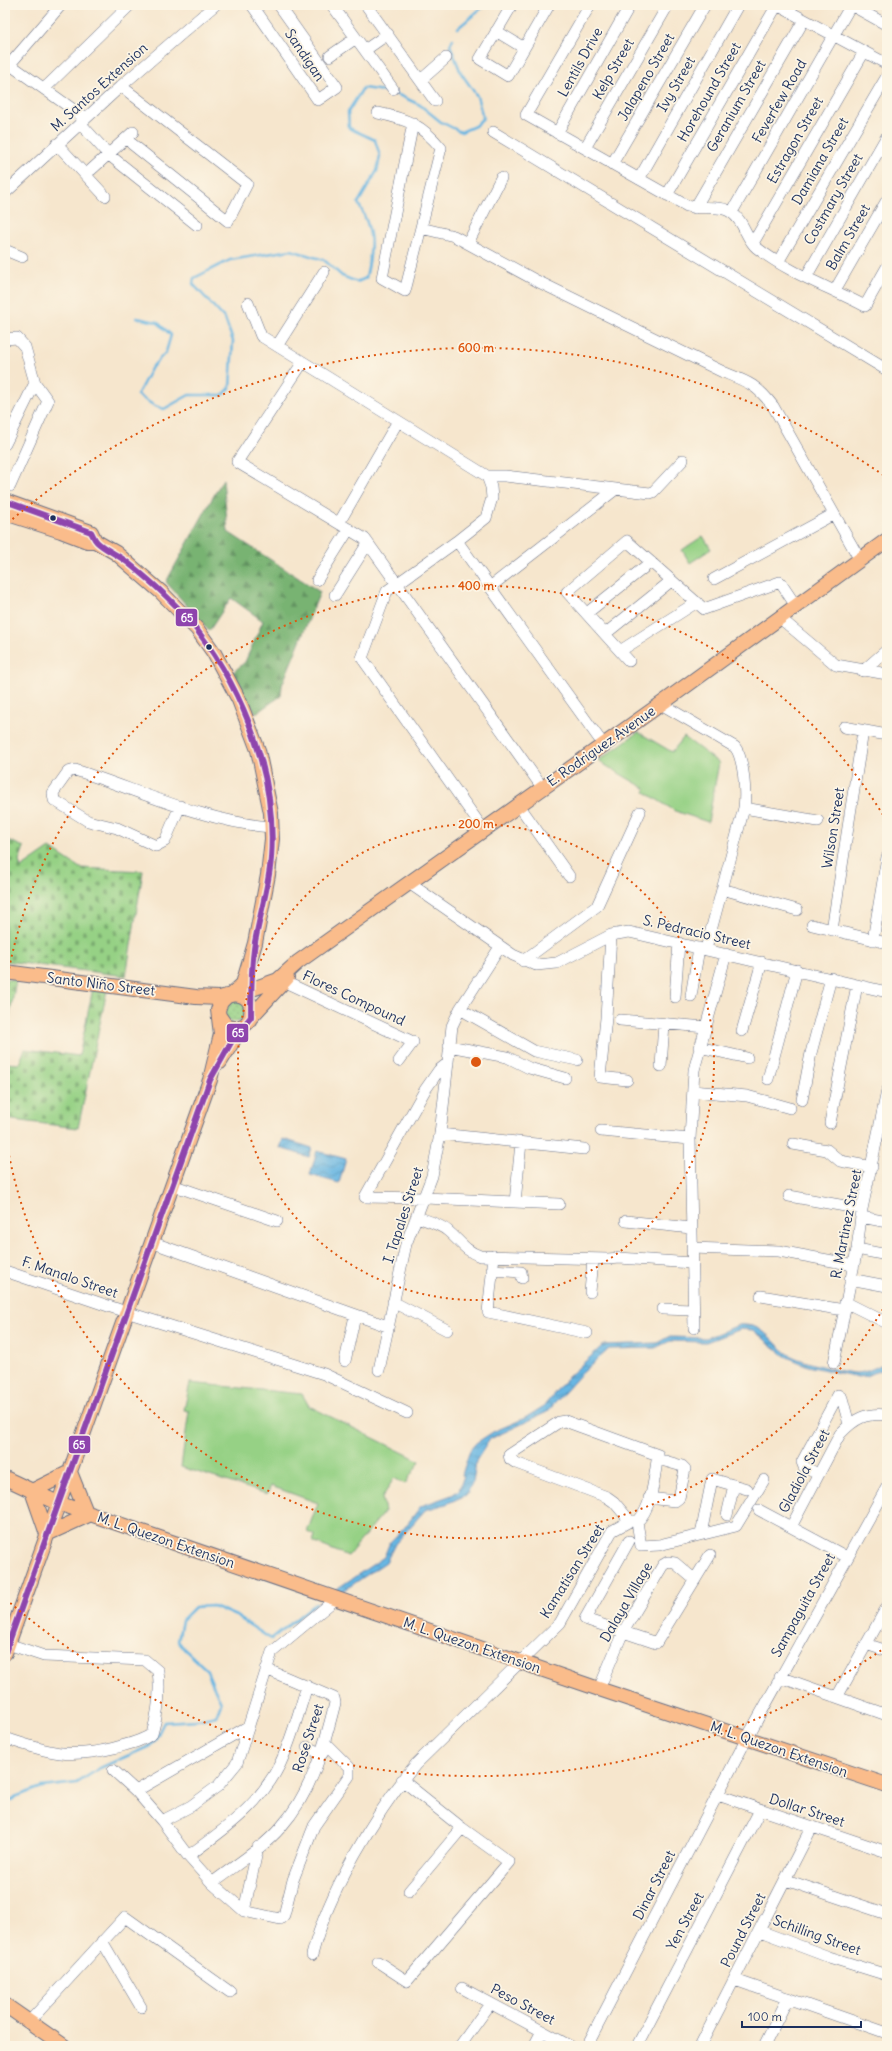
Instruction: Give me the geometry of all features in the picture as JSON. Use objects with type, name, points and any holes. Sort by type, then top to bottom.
[{"type":"main road","points":[[5,501],[92,532],[95,541]]},
{"type":"main road","points":[[5,513],[87,541],[95,541],[116,553],[161,592],[196,629],[214,653],[239,700],[256,743],[271,813],[271,859],[255,944],[240,995],[219,1006],[218,1015],[220,1042],[210,1080],[7,1648]]},
{"type":"main road","name":"E. Rodriguez Avenue","points":[[240,995],[278,980],[314,951],[518,804],[661,704],[887,540]]},
{"type":"main road","points":[[240,995],[255,944]]},
{"type":"main road","name":"E. Rodriguez Avenue","points":[[210,1080],[228,1046],[246,1022],[283,981],[314,951]]},
{"type":"main road","name":"Santo Niño Street","points":[[5,972],[196,997],[219,998],[240,995]]},
{"type":"main road","points":[[218,1015],[226,1026],[234,1028],[246,1022],[251,1007],[240,995]]},
{"type":"main road","name":"Santo Niño Street","points":[[196,997],[211,1005],[218,1015]]},
{"type":"main road","points":[[47,1534],[32,1491],[70,1472]]},
{"type":"main road","points":[[47,1534],[89,1513],[70,1472]]},
{"type":"main road","name":"M. L. Quezon Extension","points":[[5,1478],[58,1503],[599,1689],[887,1784]]},
{"type":"main road","points":[[5,2005],[64,2046]]},
{"type":"street","points":[[61,5],[7,62],[44,89],[82,120],[108,154],[197,225]]},
{"type":"street","points":[[44,89],[130,5]]},
{"type":"street","name":"M. Santos Extension","points":[[7,187],[215,5]]},
{"type":"street","name":"Sandigan","points":[[252,5],[318,100],[336,87],[279,5]]},
{"type":"street","points":[[332,5],[393,89]]},
{"type":"street","points":[[366,5],[436,101]]},
{"type":"street","points":[[512,5],[480,59],[508,76],[549,5]]},
{"type":"street","points":[[590,5],[526,115],[639,179],[695,208],[722,209],[732,212],[753,243],[778,262],[865,306],[887,267]]},
{"type":"street","name":"Lentils Drive","points":[[557,133],[630,5]]},
{"type":"street","name":"Kelp Street","points":[[584,148],[668,5]]},
{"type":"street","name":"Jalapeno Street","points":[[612,164],[705,5]]},
{"type":"street","name":"Ivy Street","points":[[639,179],[738,5]]},
{"type":"street","points":[[777,5],[887,64]]},
{"type":"street","name":"Horehound Street","points":[[667,194],[777,5]]},
{"type":"street","points":[[851,5],[887,25]]},
{"type":"street","name":"Feverfew Road","points":[[732,212],[851,5]]},
{"type":"street","name":"Geranium Street","points":[[695,208],[804,20]]},
{"type":"street","points":[[496,31],[524,48]]},
{"type":"street","points":[[365,50],[388,34]]},
{"type":"street","points":[[330,56],[356,38]]},
{"type":"street","name":"Estragon Street","points":[[753,243],[864,52]]},
{"type":"street","points":[[421,80],[446,58]]},
{"type":"street","name":"Damiana Street","points":[[778,262],[887,76]]},
{"type":"street","points":[[121,86],[247,184],[228,221],[132,144]]},
{"type":"street","points":[[378,113],[413,123],[429,133],[441,148],[405,291],[382,278],[413,123]]},
{"type":"street","points":[[91,170],[133,132]]},
{"type":"street","points":[[493,132],[887,370]]},
{"type":"street","name":"Costmary Street","points":[[806,277],[887,136]]},
{"type":"street","points":[[57,144],[105,196]]},
{"type":"street","points":[[468,243],[501,178]]},
{"type":"street","name":"Balm Street","points":[[835,290],[887,200]]},
{"type":"street","points":[[421,228],[454,236],[537,281],[723,372],[755,385],[763,392],[773,406],[860,560]]},
{"type":"street","points":[[5,250],[22,257]]},
{"type":"street","points":[[277,346],[324,272]]},
{"type":"street","points":[[248,303],[259,333],[277,346],[487,476],[505,476],[654,492],[683,460]]},
{"type":"street","points":[[5,339],[16,338],[25,347],[35,383],[48,401],[10,486]]},
{"type":"street","points":[[303,362],[237,462],[349,529],[368,543],[542,787]]},
{"type":"street","points":[[5,444],[35,383]]},
{"type":"street","points":[[339,523],[398,421]]},
{"type":"street","points":[[484,829],[362,658],[388,591],[486,518],[492,498],[491,487],[487,476]]},
{"type":"street","points":[[490,587],[616,489]]},
{"type":"street","points":[[714,579],[834,514]]},
{"type":"street","points":[[317,580],[349,529]]},
{"type":"street","points":[[457,541],[603,744]]},
{"type":"street","points":[[629,661],[568,592],[627,541],[704,609],[780,582],[796,606]]},
{"type":"street","points":[[335,595],[368,543]]},
{"type":"street","points":[[587,613],[651,562]]},
{"type":"street","points":[[605,634],[671,581]]},
{"type":"street","points":[[620,651],[696,602]]},
{"type":"street","points":[[780,618],[836,666],[887,674]]},
{"type":"street","points":[[863,671],[887,650]]},
{"type":"street","points":[[661,704],[735,747],[743,774],[746,798],[722,889],[702,948],[691,996]]},
{"type":"street","points":[[844,727],[887,735]]},
{"type":"street","name":"Wilson Street","points":[[832,930],[863,731]]},
{"type":"street","points":[[180,806],[165,841],[156,846],[117,828],[88,821],[52,797],[53,793],[68,772],[75,770],[180,806],[250,825],[271,827]]},
{"type":"street","points":[[518,804],[569,876]]},
{"type":"street","points":[[744,808],[818,821]]},
{"type":"street","points":[[523,961],[597,906],[640,812]]},
{"type":"street","points":[[873,940],[887,857]]},
{"type":"street","name":"S. Pedracio Street","points":[[409,883],[500,947],[523,961],[536,965],[557,963],[610,935],[629,932],[887,992]]},
{"type":"street","points":[[722,889],[797,910]]},
{"type":"street","points":[[812,925],[887,944]]},
{"type":"street","points":[[610,935],[606,1018],[600,1077],[627,1080]]},
{"type":"street","points":[[675,996],[678,943]]},
{"type":"street","name":"I. Tapales Street","points":[[379,1370],[387,1326],[406,1244],[425,1198],[432,1176],[440,1134],[452,1026],[460,1009],[500,947]]},
{"type":"street","points":[[694,1328],[690,1139],[694,1070],[699,1047],[726,954]]},
{"type":"street","points":[[742,1031],[762,962]]},
{"type":"street","points":[[768,1079],[797,970]]},
{"type":"street","points":[[802,1100],[811,1054],[831,978]]},
{"type":"street","name":"Flores Compound","points":[[283,981],[413,1042],[400,1061]]},
{"type":"street","points":[[830,1123],[857,985]]},
{"type":"street","points":[[460,1009],[534,1051],[577,1060]]},
{"type":"street","points":[[620,1020],[706,1027]]},
{"type":"street","points":[[661,1066],[664,1024]]},
{"type":"street","points":[[449,1046],[507,1057],[529,1068],[564,1078]]},
{"type":"street","points":[[699,1047],[747,1058]]},
{"type":"street","points":[[448,1063],[439,1070],[425,1090],[365,1197],[559,1204]]},
{"type":"street","name":"R. Martinez Street","points":[[834,1363],[844,1306],[857,1249],[862,1213],[887,1091]]},
{"type":"street","points":[[693,1092],[747,1096],[790,1108]]},
{"type":"street","points":[[601,1130],[690,1139]]},
{"type":"street","points":[[440,1134],[584,1149]]},
{"type":"street","points":[[515,1202],[521,1143]]},
{"type":"street","points":[[793,1144],[827,1150],[840,1161],[872,1168]]},
{"type":"street","points":[[172,1185],[277,1221]]},
{"type":"street","points":[[789,1196],[862,1213],[887,1222]]},
{"type":"street","points":[[417,1217],[437,1224],[448,1231],[471,1253],[480,1256],[592,1259],[619,1258],[692,1263]]},
{"type":"street","points":[[626,1221],[691,1228]]},
{"type":"street","points":[[151,1242],[355,1316],[387,1326]]},
{"type":"street","points":[[692,1248],[779,1252],[854,1265]]},
{"type":"street","points":[[857,1249],[887,1255]]},
{"type":"street","points":[[494,1256],[488,1312],[587,1333]]},
{"type":"street","points":[[590,1292],[592,1259]]},
{"type":"street","points":[[492,1270],[521,1272],[522,1278]]},
{"type":"street","name":"F. Manalo Street","points":[[5,1271],[126,1312],[324,1374],[407,1414]]},
{"type":"street","points":[[850,1279],[887,1286]]},
{"type":"street","points":[[761,1296],[844,1306],[887,1323]]},
{"type":"street","points":[[393,1302],[447,1330]]},
{"type":"street","points":[[663,1309],[693,1310]]},
{"type":"street","points":[[345,1361],[355,1316]]},
{"type":"street","points":[[818,1474],[804,1467],[802,1462],[838,1396],[842,1398],[849,1424]]},
{"type":"street","name":"Gladiola Street","points":[[791,1527],[840,1434],[849,1424],[866,1416],[887,1416]]},
{"type":"street","points":[[649,1498],[678,1500],[685,1471],[689,1469],[565,1421],[560,1422],[509,1455],[510,1459],[516,1463],[607,1497],[634,1522],[641,1546],[659,1545],[736,1526],[764,1480]]},
{"type":"street","name":"Kamatisan Street","points":[[312,1955],[318,1932],[353,1857],[402,1780],[416,1764],[560,1623],[612,1531],[634,1522],[646,1511],[661,1458]]},
{"type":"street","points":[[701,1534],[712,1479],[747,1489]]},
{"type":"street","points":[[726,1514],[734,1485]]},
{"type":"street","name":"Sampaguita Street","points":[[747,1738],[887,1487]]},
{"type":"street","points":[[759,1510],[847,1557]]},
{"type":"street","points":[[629,1542],[585,1619],[656,1643],[710,1555]]},
{"type":"street","name":"Dalaya Village","points":[[599,1689],[623,1632],[663,1565],[668,1562],[675,1563],[695,1580]]},
{"type":"street","points":[[162,1821],[191,1806],[218,1786],[237,1763],[272,1652],[337,1598]]},
{"type":"street","points":[[837,1697],[887,1607]]},
{"type":"street","points":[[866,1644],[887,1651]]},
{"type":"street","points":[[5,1738],[41,1750],[72,1755],[94,1753],[141,1741],[152,1734],[157,1716],[160,1687],[158,1671],[145,1660],[44,1656],[7,1648]]},
{"type":"street","points":[[188,1856],[228,1827],[248,1810],[266,1788],[280,1764],[307,1686],[266,1669]]},
{"type":"street","points":[[780,1677],[887,1715]]},
{"type":"street","name":"Rose Street","points":[[212,1883],[258,1848],[281,1828],[307,1789],[323,1748],[335,1703],[334,1698],[307,1686]]},
{"type":"street","points":[[136,1790],[249,1726]]},
{"type":"street","name":"Dinar Street","points":[[587,2046],[747,1738]]},
{"type":"street","points":[[113,1770],[136,1790],[162,1821],[188,1856],[212,1883],[244,1911],[280,1919],[284,1915],[293,1880],[314,1826],[350,1771],[349,1767],[323,1748],[307,1747]]},
{"type":"street","points":[[378,1962],[407,1981],[509,1862],[462,1828],[402,1780]]},
{"type":"street","name":"Dollar Street","points":[[718,1795],[887,1852]]},
{"type":"street","name":"Yen Street","points":[[637,2046],[760,1810]]},
{"type":"street","name":"Pound Street","points":[[700,2046],[812,1827]]},
{"type":"street","points":[[410,1891],[462,1828]]},
{"type":"street","points":[[244,1911],[258,1848]]},
{"type":"street","points":[[786,1880],[887,1914]]},
{"type":"street","points":[[28,2022],[125,1917],[230,1992]]},
{"type":"street","name":"Schilling Street","points":[[760,1930],[829,1957],[887,1975]]},
{"type":"street","points":[[102,1941],[141,2007]]},
{"type":"street","points":[[735,1980],[887,2033]]},
{"type":"street","name":"Peso Street","points":[[462,1988],[570,2046]]},
{"type":"street","points":[[764,2046],[788,1998]]},
{"type":"street","points":[[460,2046],[490,2004]]},
{"type":"street","points":[[534,2046],[542,2031]]},
{"type":"green space","points":[[223,479],[228,532],[320,592],[282,685],[281,696],[256,713],[231,674],[245,662],[263,621],[231,598],[209,631],[166,582]]},
{"type":"green space","points":[[703,536],[711,549],[690,563],[682,550]]},
{"type":"green space","points":[[638,732],[672,752],[684,737],[719,763],[708,822],[675,811],[645,792],[646,789],[598,761]]},
{"type":"green space","points":[[5,839],[24,847],[19,861],[21,868],[50,848],[80,868],[143,871],[126,976],[5,961]]},
{"type":"green space","points":[[5,979],[16,980],[5,1043]]},
{"type":"green space","points":[[93,988],[107,990],[78,1128],[5,1119],[5,1063],[19,1064],[25,1049],[79,1056]]},
{"type":"green space","points":[[235,1000],[245,1005],[243,1019],[233,1022],[226,1017],[224,1009],[227,1003]]},
{"type":"green space","points":[[190,1383],[302,1394],[309,1406],[420,1461],[405,1484],[394,1478],[382,1498],[385,1511],[348,1556],[313,1542],[315,1535],[307,1532],[318,1503],[271,1486],[267,1494],[181,1467],[189,1411],[184,1410]]},
{"type":"water","points":[[283,1139],[312,1148],[309,1157],[280,1148]]},
{"type":"water","points":[[317,1151],[346,1159],[339,1183],[310,1175]]},
{"type":"water","points":[[739,1325],[748,1325],[762,1330],[790,1355],[812,1364],[853,1373],[873,1369],[887,1362],[887,1367],[867,1376],[858,1377],[808,1366],[785,1356],[753,1330],[741,1329],[706,1342],[670,1341],[655,1348],[609,1349],[580,1375],[547,1412],[490,1439],[476,1461],[473,1482],[466,1495],[446,1504],[425,1510],[395,1544],[386,1562],[343,1591],[335,1590],[384,1557],[390,1542],[405,1527],[421,1506],[452,1495],[459,1490],[470,1450],[476,1443],[493,1432],[525,1418],[544,1406],[566,1379],[601,1347],[605,1345],[657,1343],[668,1337],[706,1338]]},
{"type":"waterway","points":[[458,28],[484,6]]},
{"type":"waterway","points":[[137,318],[157,322],[171,335],[166,352],[152,367],[137,395],[155,406],[164,409],[189,395],[223,395],[230,388],[233,341],[225,319],[193,284],[194,278],[230,260],[291,250],[324,260],[342,276],[357,282],[366,278],[370,257],[371,239],[367,222],[358,203],[377,171],[380,156],[375,140],[349,128],[348,112],[363,88],[391,92],[403,97],[420,105],[441,122],[461,132],[475,126],[483,118],[477,96],[461,73],[450,45],[453,39]]},
{"type":"waterway","points":[[5,1806],[15,1797],[42,1787],[77,1783],[100,1768],[150,1746],[154,1742],[164,1722],[198,1720],[216,1716],[221,1703],[206,1669],[184,1649],[178,1641],[182,1620],[195,1607],[213,1606],[236,1616],[271,1639],[316,1603]]},
{"type":"transit line","name":"65","points":[[5,501],[91,532],[97,542],[146,577],[173,602],[189,620],[214,655],[230,681],[243,709],[263,767],[269,797],[272,828],[270,868],[254,951],[251,1017],[233,1039],[210,1080],[5,1653]]}]
